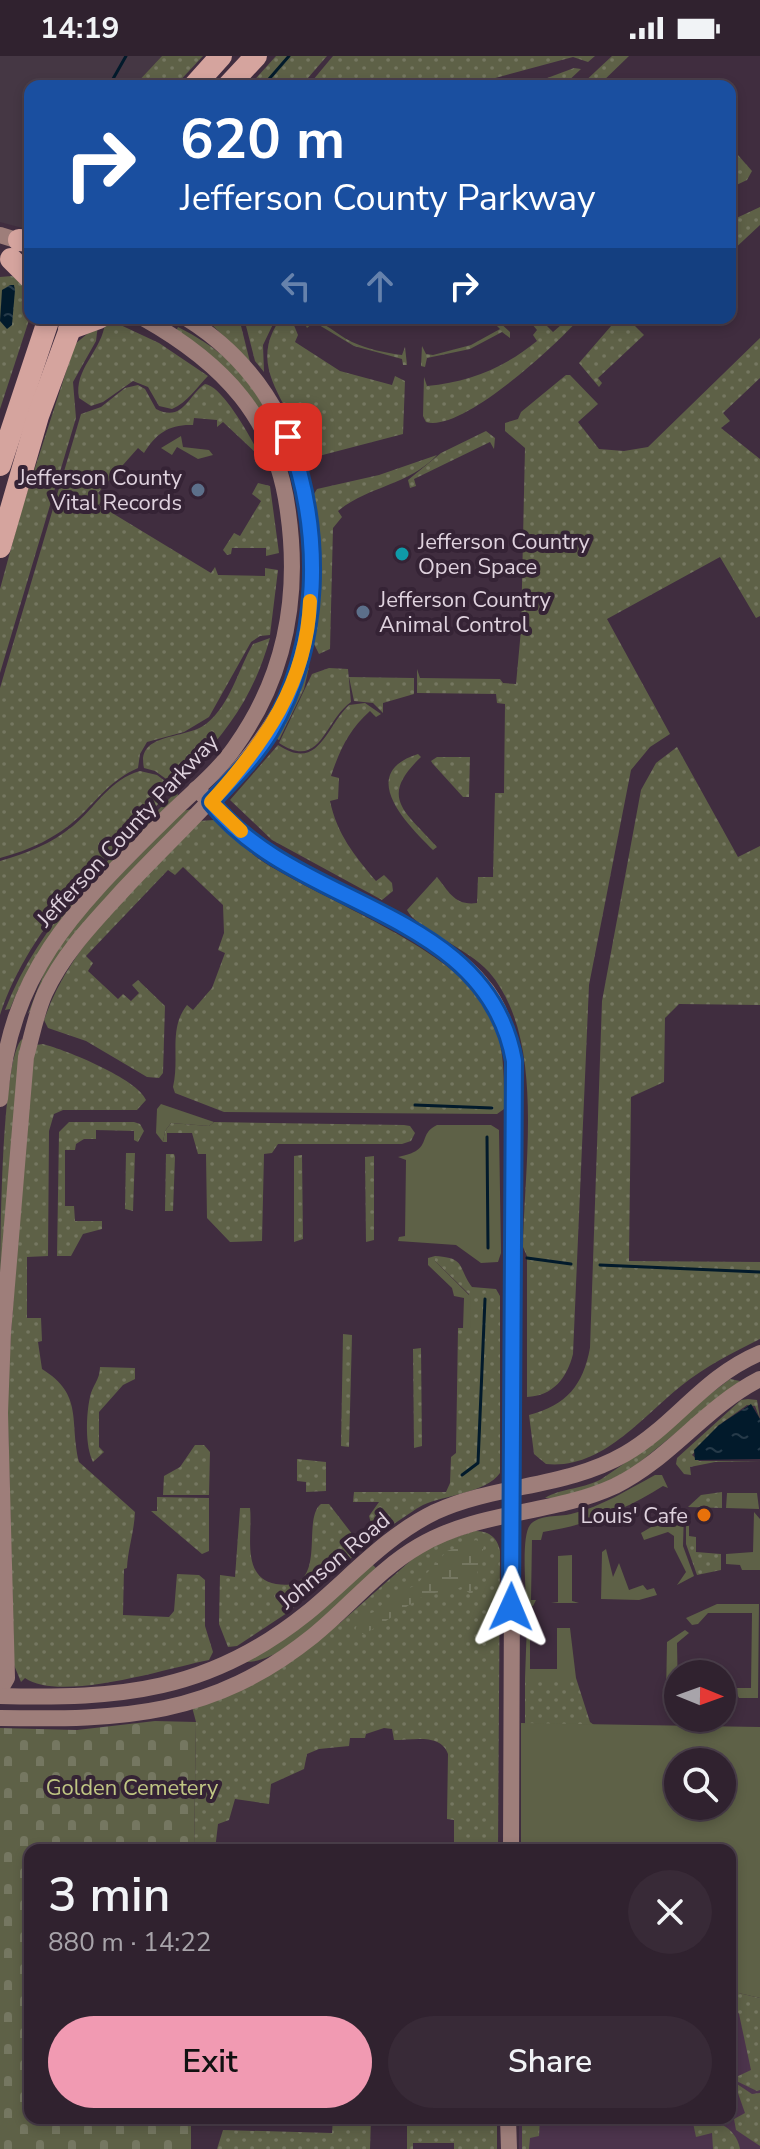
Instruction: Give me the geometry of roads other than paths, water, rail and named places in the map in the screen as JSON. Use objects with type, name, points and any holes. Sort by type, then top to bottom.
[{"type":"highway","points":[[199,80],[221,56]]},
{"type":"highway","points":[[234,80],[256,56]]},
{"type":"highway","points":[[35,355],[38,324]]},
{"type":"highway","points":[[0,465],[47,324]]},
{"type":"highway","points":[[0,547],[38,416],[72,324]]},
{"type":"street","name":"Jefferson County Parkway","points":[[0,1099],[13,1028],[24,992],[49,946],[79,907],[233,751],[268,693],[283,652],[292,586],[289,519],[284,481],[275,454],[236,388],[187,344],[153,324]]},
{"type":"street","name":"Jefferson County Parkway","points":[[0,1693],[7,1678],[0,1413],[3,1333],[26,1057],[44,994],[77,940],[211,802],[268,735],[295,679],[310,614],[311,549],[301,476],[288,437],[270,399],[228,347],[195,324]]},
{"type":"street","points":[[196,789],[268,852],[445,951],[483,985],[503,1022],[514,1061],[511,1844]]},
{"type":"street","name":"Johnson Road","points":[[0,1693],[122,1695],[160,1688],[208,1672],[291,1625],[372,1552],[417,1522],[456,1504],[573,1477],[611,1462],[645,1441],[718,1376],[760,1353]]},
{"type":"street","name":"Johnson Road","points":[[0,1718],[121,1717],[216,1694],[258,1673],[301,1645],[417,1547],[457,1527],[578,1499],[617,1485],[658,1458],[714,1407],[760,1379]]},
{"type":"street","points":[[508,2124],[509,2149]]},
{"type":"water","points":[[14,285],[15,290],[12,325],[7,329],[0,321],[2,290]]},
{"type":"water","points":[[751,1404],[760,1419],[760,1459],[695,1460],[694,1450],[719,1425]]},
{"type":"waterway","points":[[112,80],[126,56]]},
{"type":"waterway","points":[[268,80],[289,56]]},
{"type":"waterway","points":[[415,1105],[492,1108]]},
{"type":"waterway","points":[[487,1137],[488,1248]]},
{"type":"waterway","points":[[527,1258],[571,1264]]},
{"type":"waterway","points":[[600,1265],[760,1272]]},
{"type":"waterway","points":[[462,1475],[478,1463],[485,1299]]},
{"type":"place","name":"Jefferson County Vital Records","points":[[198,490]]},
{"type":"place","name":"Jefferson Country Open Space","points":[[402,554]]},
{"type":"place","name":"Jefferson Country Animal Control","points":[[363,612]]},
{"type":"place","name":"Louis' Cafe","points":[[704,1515]]},
{"type":"park label","name":"Golden Cemetery","points":[[132,1787]]}]
